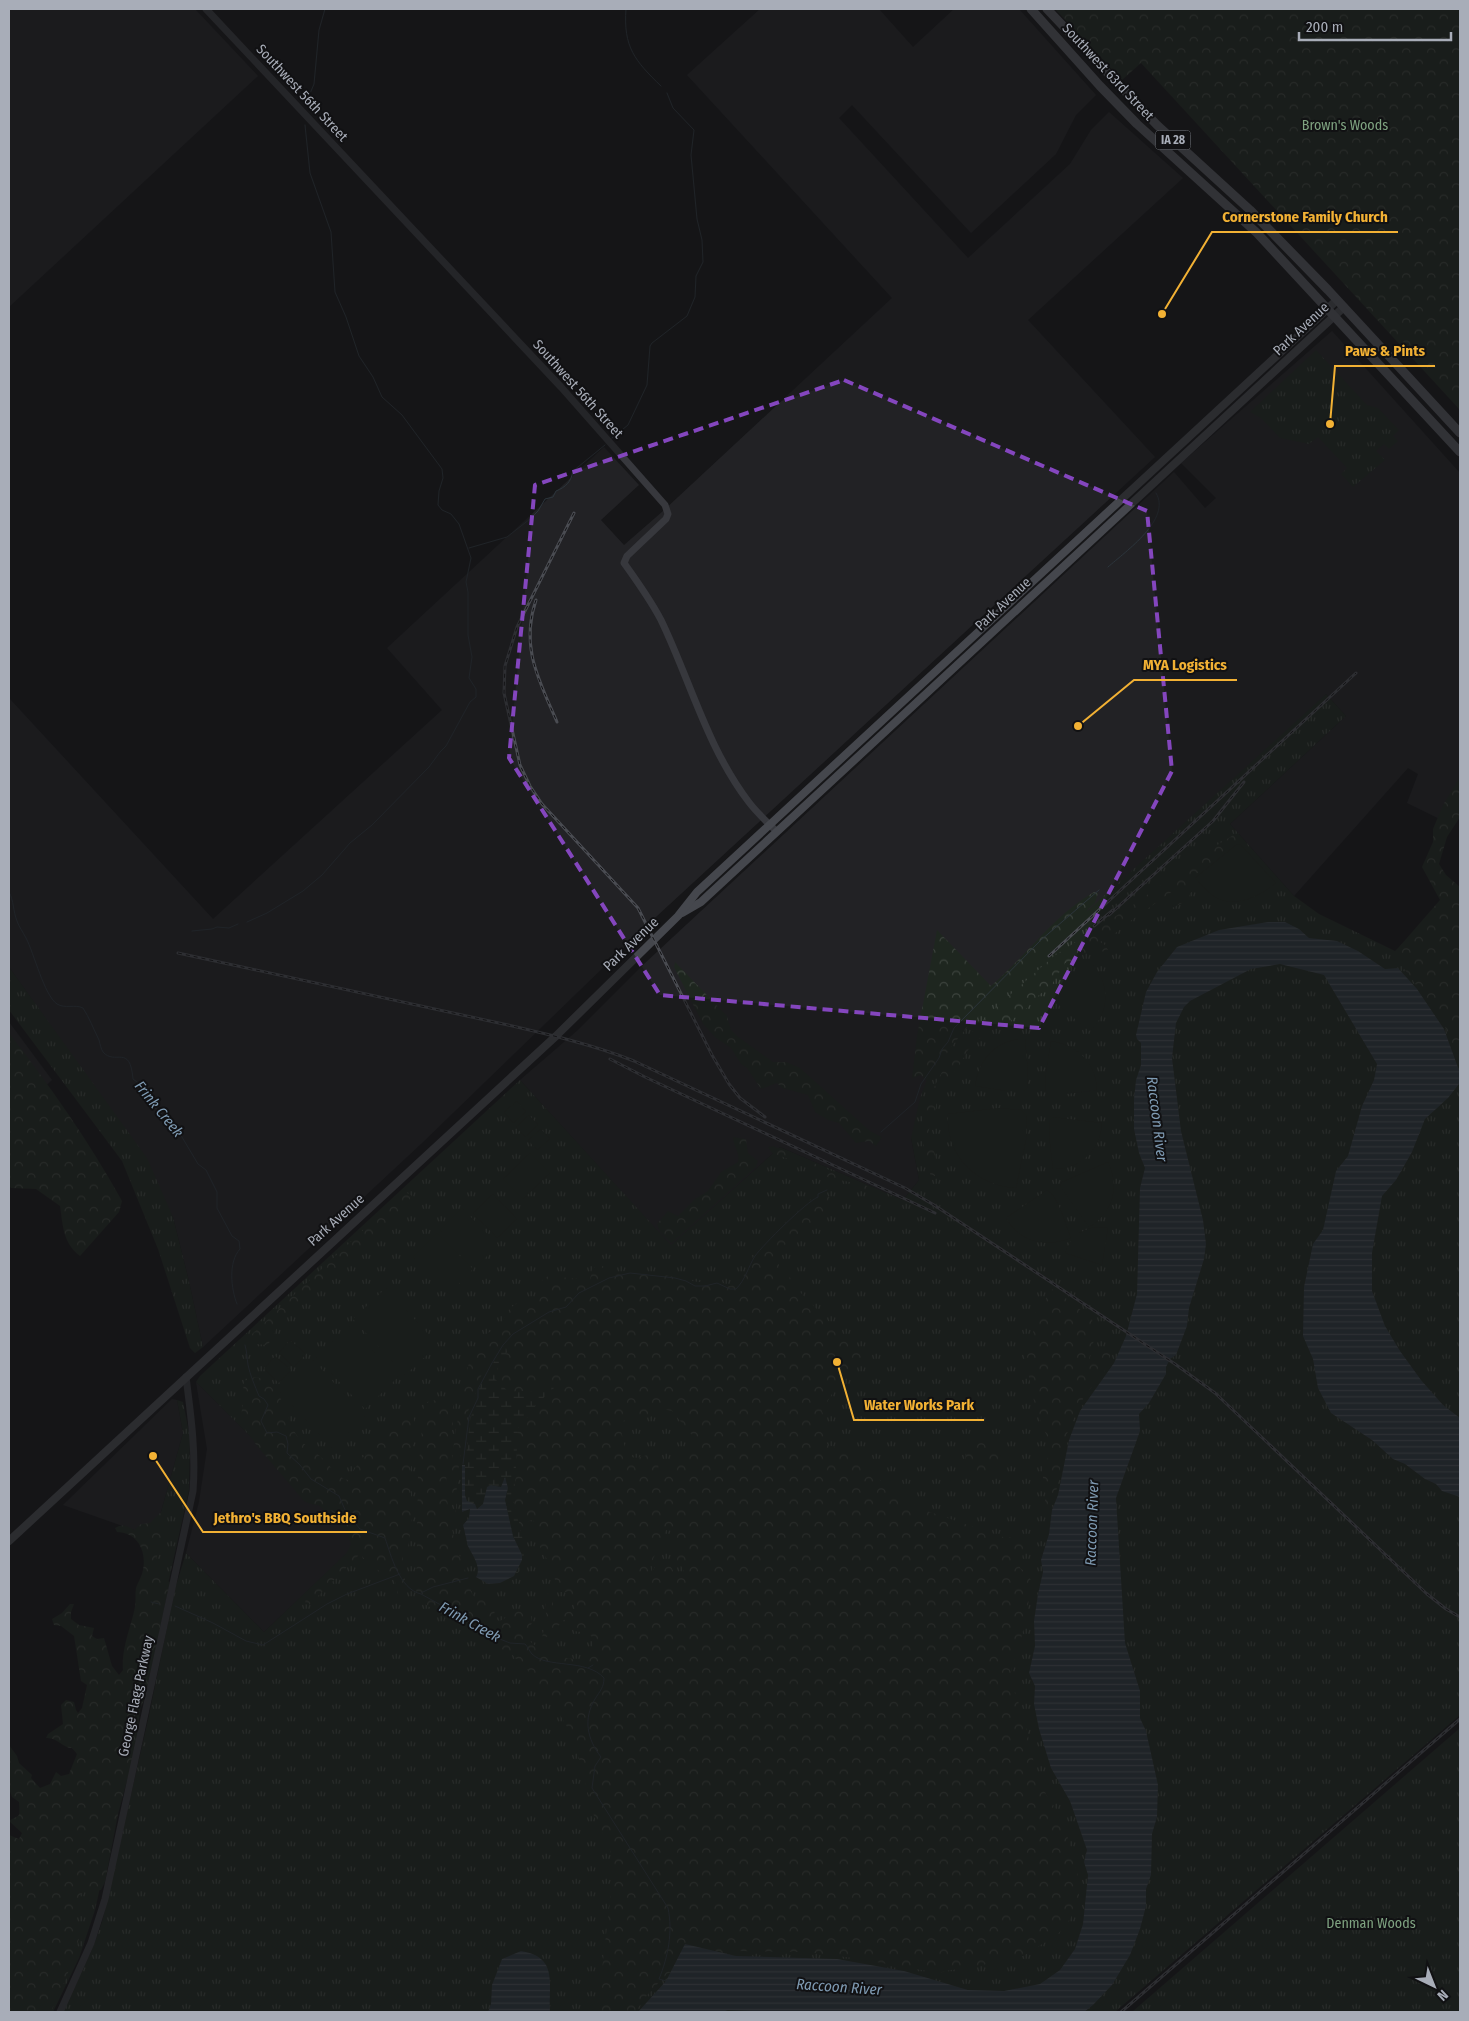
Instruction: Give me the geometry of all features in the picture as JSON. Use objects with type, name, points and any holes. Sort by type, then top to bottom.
[{"type":"main road","name":"Southwest 63rd Street","points":[[1031,9],[1137,124],[1257,233],[1460,452]]},
{"type":"main road","name":"Southwest 63rd Street","points":[[1047,9],[1157,125],[1250,210],[1344,307],[1460,434]]},
{"type":"main road","name":"Park Avenue","points":[[9,1541],[556,1036],[678,916],[697,892],[1337,300]]},
{"type":"main road","name":"Park Avenue","points":[[678,916],[701,902],[1344,307]]},
{"type":"street","name":"Southwest 56th Street","points":[[206,9],[561,387],[665,505],[668,514],[666,519],[627,556],[624,563],[642,588],[660,619],[710,736],[727,770],[749,802],[776,831]]},
{"type":"street","name":"George Flagg Parkway","points":[[60,2012],[91,1943],[105,1900],[193,1491],[194,1434],[186,1377]]},
{"type":"highlighted area","points":[[844,380],[1147,511],[1172,771],[1039,1028],[660,995],[509,758],[535,485]]},
{"type":"shaded area","points":[[9,9],[195,9],[258,76],[9,307]]},
{"type":"shaded area","points":[[760,9],[879,9],[913,47],[954,9],[1019,9],[1096,95],[1076,115],[1056,154],[971,233],[852,105],[839,118],[968,258],[1070,164],[1091,130],[1109,112],[1183,178],[1028,320],[1155,457],[644,928],[422,1143],[203,1347],[173,1217],[79,1066],[9,967],[9,698],[213,919],[442,710],[387,648],[604,447],[639,485],[601,520],[624,545],[663,511],[892,298],[687,75]]},
{"type":"shaded area","points":[[1332,331],[1460,473],[1460,814],[1450,824],[1407,803],[1418,774],[1408,768],[1294,896],[1230,824],[1346,716],[1326,694],[911,1138],[919,1180],[903,1200],[780,1147],[671,1246],[520,1080],[578,1030],[645,963],[1174,472],[1205,508],[1216,498],[1181,463]]},
{"type":"shaded area","points":[[9,1022],[52,1080],[9,1120]]},
{"type":"shaded area","points":[[196,1382],[358,1543],[264,1632],[186,1553],[199,1502],[207,1449]]},
{"type":"shaded area","points":[[172,1399],[177,1400],[183,1433],[154,1537],[63,1505]]},
{"type":"green space","name":"Brown's Woods","points":[[1055,9],[1460,9],[1460,410],[1141,63],[1122,80]]},
{"type":"green space","points":[[1316,350],[1367,405],[1378,408],[1399,430],[1393,436],[1398,441],[1389,449],[1384,444],[1376,451],[1385,460],[1353,487],[1341,474],[1347,468],[1318,437],[1309,444],[1280,438],[1261,418],[1250,412]]},
{"type":"green space","points":[[1326,694],[1346,716],[1230,824],[1294,896],[1319,914],[1395,951],[1460,890],[1460,1715],[1115,2012],[63,2012],[93,1947],[102,1922],[148,1720],[175,1589],[186,1553],[264,1632],[357,1543],[196,1382],[200,1376],[520,1080],[671,1245],[780,1147],[903,1200],[919,1180],[911,1138],[920,1098],[933,1064],[973,1015]]},
{"type":"green space","points":[[1460,777],[1460,817],[1447,837],[1439,864],[1446,875],[1460,887],[1460,1057],[1455,1055],[1443,1021],[1393,954],[1440,900],[1422,867],[1433,842],[1433,829],[1443,805]]},
{"type":"green space","points":[[1235,834],[1237,841],[1220,854],[1204,873],[1199,872],[1193,877],[1195,890],[1189,894],[1194,903],[1184,902],[1170,909],[1166,906],[1184,887],[1181,885],[1111,936],[1102,940],[1100,942],[1108,950],[1105,952],[1097,950],[1096,945],[1091,945],[1089,952],[1082,954],[1075,963],[1065,963],[1065,966],[1056,976],[1051,987],[1040,994],[1021,1016],[1013,1018],[1006,1028],[1002,1028],[995,1021],[985,1030],[983,1037],[978,1039],[968,1050],[959,1066],[937,1095],[935,1118],[929,1129],[937,1164],[935,1176],[931,1176],[926,1163],[923,1139],[923,1117],[927,1101],[944,1068],[972,1032],[1002,1002],[1054,956],[1136,903],[1206,852]]},
{"type":"green space","points":[[1240,844],[1276,883],[1265,891],[1244,900],[1229,901],[1218,899],[1195,878],[1236,845]]},
{"type":"green space","points":[[1094,892],[1098,893],[1095,903],[1088,909],[1085,916],[969,1025],[951,1047],[928,1082],[921,1075],[912,1078],[917,1036],[937,930],[991,986],[1066,912]]},
{"type":"green space","points":[[675,962],[727,1016],[731,1030],[737,1036],[773,1062],[786,1062],[800,1068],[870,1131],[882,1137],[876,1146],[869,1141],[856,1143],[839,1123],[828,1120],[815,1112],[808,1095],[782,1088],[777,1083],[761,1089],[731,1048],[716,1038],[703,1024],[674,967]]},
{"type":"green space","points":[[1093,965],[1103,981],[1105,998],[1104,1007],[1097,1024],[1090,1031],[1054,1000],[1054,994],[1066,983]]},
{"type":"green space","points":[[9,967],[147,1158],[173,1217],[189,1281],[203,1347],[195,1353],[190,1348],[158,1249],[122,1161],[9,1010]]},
{"type":"green space","points":[[9,1033],[68,1114],[122,1201],[119,1212],[80,1256],[74,1251],[67,1240],[60,1206],[36,1189],[11,1188],[9,1186]]},
{"type":"green space","points":[[1018,1039],[1025,1039],[1028,1072],[1027,1088],[1024,1091],[1007,1091],[975,1086],[980,1069],[988,1055],[1001,1045]]},
{"type":"green space","points":[[1051,1041],[1061,1043],[1084,1057],[1093,1072],[1097,1090],[1048,1094],[1045,1090],[1046,1072]]},
{"type":"green space","points":[[517,1101],[526,1112],[513,1123],[504,1112]]},
{"type":"green space","points":[[999,1108],[1021,1110],[1027,1116],[1026,1140],[1016,1188],[1001,1186],[976,1175],[958,1155],[948,1129],[948,1114]]},
{"type":"green space","points":[[529,1115],[538,1125],[525,1137],[516,1127]]},
{"type":"green space","points":[[1053,1117],[1102,1123],[1098,1142],[1093,1150],[1080,1162],[1071,1166],[1053,1169],[1049,1136],[1050,1120]]},
{"type":"green space","points":[[541,1129],[550,1139],[537,1150],[528,1140]]},
{"type":"green space","points":[[733,1137],[746,1139],[748,1153],[758,1161],[756,1167],[672,1243],[670,1242],[660,1232],[657,1224],[668,1211],[678,1216],[695,1199],[708,1191],[721,1172],[738,1162]]},
{"type":"green space","points":[[773,1146],[867,1186],[875,1193],[870,1194],[850,1182],[829,1178],[816,1169],[772,1153],[768,1147]]},
{"type":"green space","points":[[530,1153],[550,1173],[523,1199],[503,1179]]},
{"type":"green space","points":[[1108,1162],[1112,1171],[1114,1190],[1112,1199],[1104,1214],[1089,1227],[1060,1186],[1062,1182]]},
{"type":"green space","points":[[1047,1190],[1058,1204],[1071,1238],[1052,1243],[1034,1241],[1019,1233],[1006,1218]]},
{"type":"green space","points":[[407,1193],[412,1196],[406,1204],[335,1272],[282,1318],[268,1345],[256,1344],[252,1340],[252,1334],[387,1208]]},
{"type":"green space","points":[[493,1194],[517,1219],[497,1238],[473,1213]]},
{"type":"green space","points":[[827,1195],[831,1199],[827,1208],[787,1243],[776,1259],[781,1269],[788,1274],[796,1288],[832,1325],[851,1340],[862,1355],[863,1360],[860,1365],[840,1380],[822,1411],[827,1426],[824,1443],[853,1456],[881,1481],[913,1504],[927,1511],[1003,1537],[1023,1541],[1024,1549],[1020,1568],[1027,1573],[1033,1584],[1033,1590],[1029,1596],[1028,1610],[1019,1647],[1012,1666],[1011,1683],[1024,1717],[1035,1768],[1045,1793],[1063,1820],[1079,1880],[1079,1901],[1070,1919],[1058,1934],[1023,1956],[1011,1956],[974,1968],[939,1973],[808,1952],[732,1951],[704,1956],[667,1974],[648,1994],[635,2012],[597,2012],[614,1867],[609,1846],[594,1816],[574,1739],[559,1713],[525,1666],[514,1656],[416,1599],[418,1475],[424,1404],[431,1400],[439,1401],[442,1399],[453,1405],[453,1424],[446,1484],[447,1499],[455,1542],[474,1598],[477,1601],[485,1594],[492,1596],[496,1606],[493,1619],[500,1621],[524,1607],[530,1610],[532,1622],[527,1638],[533,1644],[547,1652],[565,1658],[591,1658],[593,1638],[588,1633],[574,1631],[574,1616],[562,1621],[556,1630],[541,1641],[547,1618],[545,1608],[548,1593],[553,1593],[553,1606],[560,1614],[575,1610],[573,1598],[567,1592],[558,1592],[552,1568],[540,1547],[534,1521],[530,1520],[521,1530],[514,1504],[518,1428],[554,1387],[545,1383],[535,1392],[519,1391],[510,1393],[495,1379],[498,1367],[507,1352],[504,1346],[498,1349],[482,1374],[474,1400],[467,1413],[457,1479],[456,1513],[452,1481],[453,1448],[470,1361],[477,1351],[487,1347],[487,1333],[500,1329],[505,1316],[511,1308],[526,1301],[534,1301],[540,1291],[540,1282],[548,1276],[590,1280],[592,1269],[598,1265],[609,1268],[609,1271],[613,1274],[630,1270],[650,1272],[698,1282],[721,1282],[729,1286],[736,1285],[742,1279],[757,1250],[814,1196]],"holes":[[[662,1409],[672,1411],[691,1434],[695,1444],[678,1452],[664,1476],[658,1474],[659,1457],[655,1452],[636,1458],[629,1455],[626,1451],[621,1430],[623,1421],[649,1417]],[[666,1530],[672,1531],[677,1544],[673,1552],[684,1572],[681,1577],[674,1573],[670,1564],[665,1564],[662,1572],[660,1567],[655,1567],[652,1572],[650,1566]]]},
{"type":"green space","points":[[462,1208],[498,1245],[476,1267],[440,1230]]},
{"type":"green space","points":[[1094,1227],[1108,1228],[1102,1265],[1065,1253],[1076,1236]]},
{"type":"green space","points":[[437,1233],[473,1269],[449,1294],[413,1257]]},
{"type":"green space","points":[[386,1288],[438,1345],[405,1375],[353,1319]]},
{"type":"green space","points":[[1050,1288],[1092,1319],[1095,1336],[1089,1359],[1092,1362],[1100,1359],[1110,1342],[1111,1353],[1105,1370],[1084,1397],[1068,1432],[1054,1500],[1050,1508],[1048,1508],[1044,1506],[1046,1495],[1042,1472],[1049,1455],[1047,1437],[1035,1406],[1023,1348],[1024,1344],[1028,1344],[1035,1339],[1033,1334],[1033,1315],[1045,1304],[1047,1291]]},
{"type":"green space","points":[[349,1326],[398,1377],[365,1409],[316,1357]]},
{"type":"green space","points":[[290,1340],[306,1354],[294,1367],[279,1353]]},
{"type":"green space","points":[[504,1346],[506,1346],[507,1352],[498,1367],[495,1379],[510,1393],[519,1391],[535,1392],[545,1383],[552,1383],[554,1388],[538,1403],[518,1428],[514,1504],[526,1553],[526,1566],[514,1576],[522,1560],[522,1555],[513,1536],[505,1500],[507,1494],[506,1480],[504,1478],[501,1487],[491,1485],[487,1487],[483,1504],[478,1509],[467,1501],[465,1495],[465,1465],[470,1421],[479,1399],[479,1389],[483,1379]]},
{"type":"green space","points":[[275,1356],[291,1370],[279,1383],[264,1369]]},
{"type":"green space","points":[[313,1360],[365,1417],[332,1448],[280,1392]]},
{"type":"green space","points":[[255,1377],[265,1380],[278,1394],[291,1424],[301,1441],[322,1458],[338,1475],[348,1480],[359,1462],[371,1448],[408,1412],[412,1411],[414,1420],[411,1465],[411,1500],[413,1511],[408,1548],[405,1549],[403,1555],[404,1595],[398,1595],[395,1581],[370,1565],[360,1554],[309,1605],[305,1604],[306,1597],[343,1559],[351,1544],[344,1527],[333,1512],[304,1501],[257,1446],[240,1422],[243,1403],[240,1397],[243,1392],[244,1381]]},
{"type":"green space","points":[[177,1400],[183,1402],[190,1437],[189,1490],[95,1910],[79,1958],[53,2012],[31,2012],[66,1928],[154,1537],[183,1433]]},
{"type":"green space","points":[[980,1437],[996,1443],[1001,1449],[1003,1466],[990,1475],[969,1472],[965,1468],[967,1443],[972,1439]]},
{"type":"green space","points":[[160,1513],[166,1514],[154,1571],[159,1577],[170,1582],[146,1695],[140,1710],[135,1751],[118,1814],[105,1882],[101,1890],[84,1891],[74,1903],[75,1925],[79,1939],[67,1976],[51,2012],[9,2012],[9,1835],[19,1839],[22,1833],[9,1821],[18,1816],[19,1802],[12,1797],[9,1789],[9,1745],[17,1756],[19,1763],[32,1775],[31,1778],[40,1788],[50,1784],[56,1772],[61,1776],[69,1774],[77,1754],[72,1748],[53,1739],[46,1738],[48,1734],[63,1724],[61,1705],[66,1700],[74,1702],[78,1713],[82,1708],[87,1685],[81,1681],[74,1636],[61,1626],[54,1625],[52,1619],[62,1613],[70,1604],[74,1604],[71,1619],[79,1625],[94,1628],[92,1636],[97,1639],[104,1638],[112,1666],[119,1675],[123,1670],[123,1654],[135,1607],[136,1588],[144,1563],[142,1550],[135,1539],[130,1535],[117,1532],[115,1528],[124,1526],[134,1530],[141,1524],[150,1523]]},
{"type":"green space","name":"Denman Woods","points":[[1460,1728],[1460,2012],[1132,2012]]},
{"type":"water","name":"Raccoon River","points":[[1268,922],[1285,922],[1299,929],[1309,938],[1337,941],[1358,951],[1385,969],[1398,968],[1417,989],[1444,1029],[1460,1073],[1459,1084],[1448,1098],[1425,1119],[1412,1152],[1396,1180],[1382,1196],[1372,1253],[1372,1291],[1385,1326],[1400,1351],[1421,1380],[1443,1405],[1460,1418],[1460,1497],[1442,1491],[1436,1484],[1425,1479],[1405,1464],[1393,1459],[1372,1440],[1331,1413],[1318,1388],[1313,1359],[1303,1336],[1304,1287],[1313,1244],[1323,1230],[1336,1171],[1348,1156],[1362,1106],[1374,1080],[1377,1064],[1324,975],[1280,964],[1251,969],[1190,1001],[1184,1007],[1176,1023],[1172,1058],[1181,1131],[1203,1220],[1206,1244],[1204,1259],[1189,1308],[1187,1326],[1176,1355],[1170,1359],[1166,1367],[1166,1374],[1149,1403],[1139,1414],[1140,1431],[1116,1498],[1125,1643],[1140,1691],[1140,1718],[1146,1731],[1158,1785],[1157,1817],[1152,1834],[1151,1875],[1146,1889],[1146,1906],[1130,1955],[1112,1985],[1084,2012],[775,2012],[728,2010],[722,2012],[638,2012],[666,1981],[685,1944],[736,1956],[837,1959],[904,1971],[968,1990],[1004,1991],[1040,1984],[1060,1970],[1075,1949],[1083,1924],[1088,1875],[1084,1862],[1087,1850],[1070,1801],[1051,1768],[1039,1729],[1034,1704],[1035,1686],[1029,1673],[1035,1646],[1034,1621],[1043,1572],[1041,1560],[1049,1534],[1052,1510],[1058,1495],[1069,1440],[1080,1411],[1114,1363],[1126,1336],[1137,1294],[1140,1188],[1145,1168],[1139,1153],[1134,1129],[1136,1080],[1141,1065],[1141,1043],[1136,1035],[1146,992],[1157,972],[1177,947],[1219,930]]},
{"type":"water","points":[[462,1465],[465,1465],[465,1495],[467,1501],[475,1504],[477,1509],[483,1504],[487,1487],[491,1485],[501,1487],[505,1477],[508,1488],[505,1500],[513,1536],[522,1555],[522,1560],[514,1576],[500,1583],[488,1584],[476,1577],[478,1573],[477,1565],[468,1546],[463,1525],[469,1518],[470,1509],[462,1512]]},
{"type":"water","points":[[521,1951],[533,1954],[541,1959],[546,1966],[550,1982],[550,2012],[488,2012],[491,2004],[492,1985],[502,1959]]},
{"type":"waterway","points":[[310,107],[306,103],[314,84],[319,30],[325,9]]},
{"type":"waterway","points":[[626,9],[627,34],[633,52],[644,69],[661,86]]},
{"type":"waterway","points":[[612,438],[628,425],[647,385],[650,346],[687,316],[695,297],[696,276],[703,262],[691,155],[694,130],[673,108],[667,93]]},
{"type":"waterway","points":[[247,922],[267,913],[303,891],[322,875],[350,843],[372,825],[429,767],[446,746],[470,702],[476,697],[476,689],[469,678],[472,657],[468,635],[468,592],[466,582],[471,558],[459,524],[451,514],[442,510],[438,505],[439,491],[443,478],[442,469],[402,415],[382,397],[373,377],[359,356],[346,317],[335,292],[331,232],[310,173],[305,125]]},
{"type":"waterway","points":[[469,548],[507,537],[530,519],[538,511],[545,499],[553,497],[556,491],[568,484],[573,471],[605,445]]},
{"type":"waterway","points":[[1108,567],[1145,534],[1153,524],[1158,513],[1159,503],[1156,493]]},
{"type":"waterway","points":[[881,1132],[915,1102],[921,1084],[939,1058],[954,1028],[1041,940],[1099,890]]},
{"type":"waterway","name":"Frink Creek","points":[[9,892],[18,923],[52,999],[60,1005],[83,1008],[103,1052],[108,1056],[125,1058],[129,1062],[133,1079],[141,1085],[151,1104],[176,1127],[198,1164],[206,1170],[217,1192],[217,1208],[232,1236],[239,1241],[240,1249],[236,1254],[232,1268],[233,1291],[237,1304]]},
{"type":"waterway","points":[[192,931],[217,927],[229,928],[238,924]]},
{"type":"waterway","points":[[463,1464],[469,1417],[478,1398],[478,1389],[503,1345],[513,1334],[549,1312],[566,1307],[579,1293],[609,1278],[630,1273],[675,1278],[695,1286],[717,1283],[730,1289],[736,1289],[755,1256],[795,1215],[818,1197],[818,1194],[827,1190]]},
{"type":"waterway","name":"Frink Creek","points":[[245,1345],[248,1365],[259,1396],[268,1405],[261,1421],[267,1433],[277,1432],[286,1436],[288,1444],[287,1453],[311,1479],[339,1496],[346,1512],[360,1529],[385,1538],[393,1562],[407,1586],[459,1615],[487,1634],[510,1643],[525,1644],[532,1654],[539,1659],[587,1668],[604,1678],[602,1686],[591,1706],[588,1721],[592,1743],[601,1757],[595,1766],[592,1788],[668,1908],[669,1944],[659,1979],[666,1981]]},
{"type":"waterway","points":[[175,1606],[213,1623],[246,1641],[263,1645],[327,1604],[347,1594],[400,1574]]},
{"type":"waterway","points":[[421,1593],[433,1587],[468,1578]]},
{"type":"waterway","points":[[151,1602],[159,1604]]},
{"type":"waterway","name":"Frink Creek","points":[[588,1668],[593,1665]]},
{"type":"railway","points":[[574,513],[517,627],[505,666],[504,693],[520,765],[530,786],[542,804],[638,908],[712,1055],[729,1084],[740,1098],[765,1117]]},
{"type":"railway","points":[[536,600],[530,633],[531,648],[538,677],[557,722]]},
{"type":"railway","points":[[1049,956],[1356,673]]},
{"type":"railway","points":[[1109,915],[1213,821],[1244,782]]},
{"type":"railway","points":[[1094,926],[1113,910]]},
{"type":"railway","points":[[178,953],[508,1025],[603,1050],[634,1061],[905,1188],[934,1205],[1175,1364],[1215,1393],[1427,1594],[1460,1617]]},
{"type":"railway","points":[[610,1059],[935,1213]]},
{"type":"railway","points":[[1121,2012],[1460,1719]]},
{"type":"place","name":"Cornerstone Family Church","points":[[1162,314]]},
{"type":"place","name":"Paws & Pints","points":[[1330,424]]},
{"type":"place","name":"MYA Logistics","points":[[1078,726]]},
{"type":"place","name":"Water Works Park","points":[[837,1362]]},
{"type":"place","name":"Jethro's BBQ Southside","points":[[153,1456]]}]
